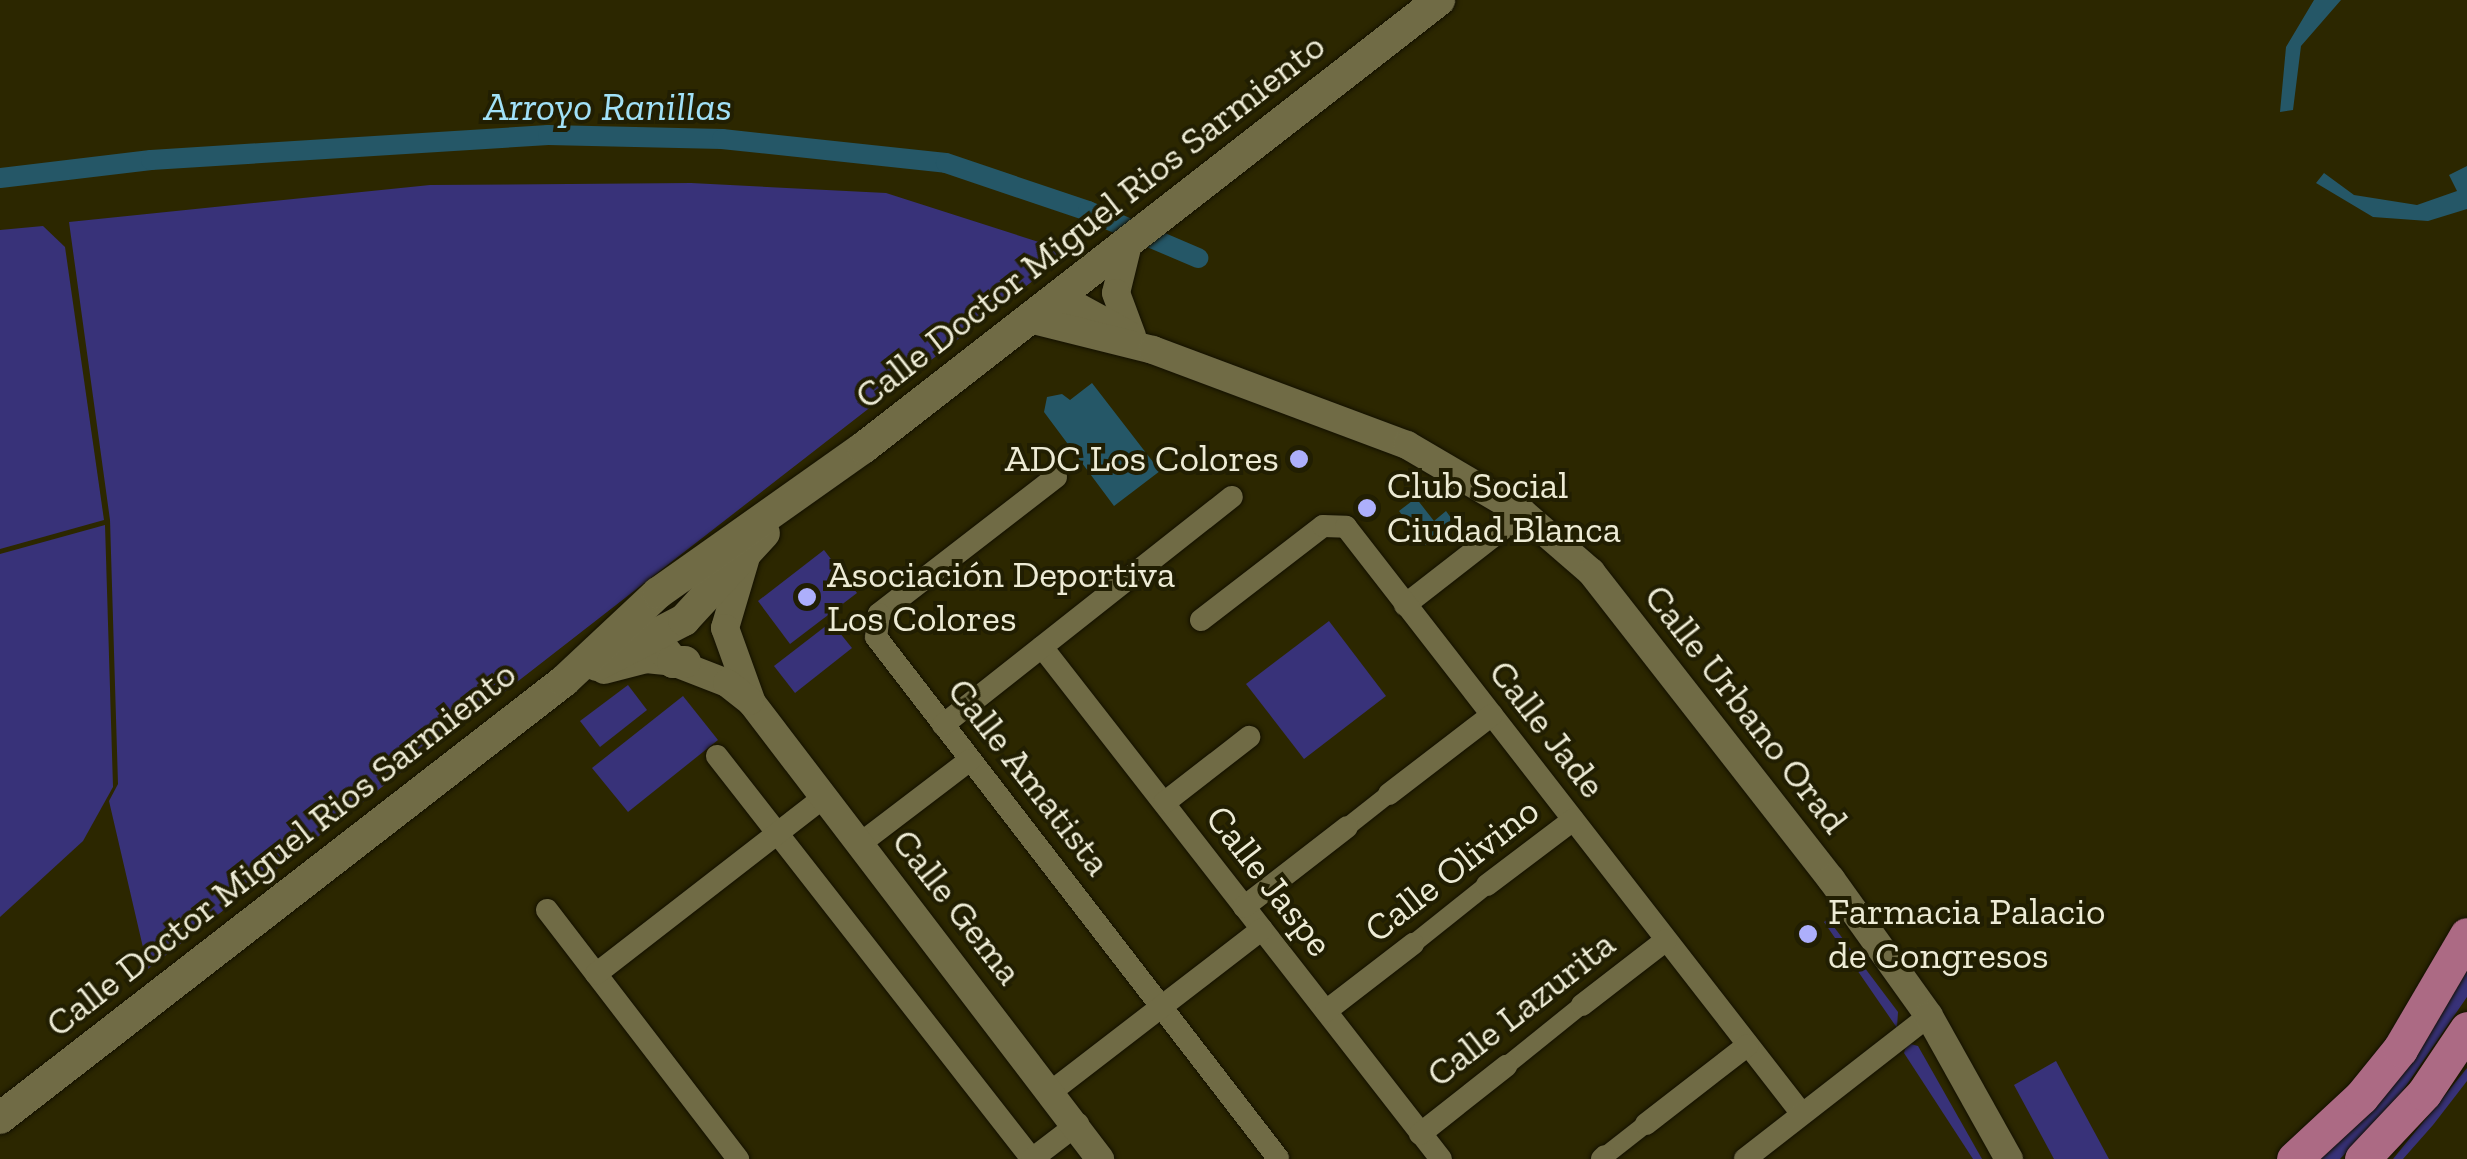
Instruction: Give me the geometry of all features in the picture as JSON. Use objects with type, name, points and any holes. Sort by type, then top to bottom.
[{"type":"main road","name":"Calle Doctor Miguel Rios Sarmiento","points":[[0,1118],[564,681],[658,594],[789,503],[1439,0]]},
{"type":"main road","name":"Calle Doctor Miguel Rios Sarmiento","points":[[564,681],[670,653],[712,595],[789,503]]},
{"type":"main road","points":[[2294,1159],[2361,1097],[2400,1049],[2467,934]]},
{"type":"main road","points":[[2362,1159],[2424,1093],[2467,1028]]},
{"type":"street","points":[[1128,244],[1116,294],[1143,343]]},
{"type":"street","points":[[1058,296],[1077,334]]},
{"type":"street","name":"Calle Urbano Orad","points":[[1058,296],[1143,343],[1407,445],[1523,513],[1591,572],[1642,633],[1929,1016],[2009,1159]]},
{"type":"street","name":"Calle Urbano Orad","points":[[1029,319],[1077,334],[1143,343]]},
{"type":"street","name":"Calle Amatista","points":[[1056,477],[879,614],[873,627],[970,760],[1278,1158]]},
{"type":"street","points":[[944,724],[1232,497]]},
{"type":"street","points":[[1406,605],[1523,513]]},
{"type":"street","name":"Calle Jade","points":[[1200,620],[1335,523],[1346,528],[1802,1114]]},
{"type":"street","points":[[726,628],[749,551]]},
{"type":"street","points":[[670,653],[658,594],[693,586],[712,595],[726,628]]},
{"type":"street","name":"Calle Doctor Miguel Rios Sarmiento","points":[[670,653],[713,654],[726,628]]},
{"type":"street","name":"Calle Gema","points":[[726,628],[752,703]]},
{"type":"street","name":"Calle Jaspe","points":[[1042,647],[1440,1159]]},
{"type":"street","name":"Calle Gema","points":[[670,653],[727,683],[752,703],[1078,1124],[1100,1159]]},
{"type":"street","points":[[1244,907],[1492,715]]},
{"type":"street","points":[[1164,803],[1249,737]]},
{"type":"street","points":[[717,756],[1032,1159],[1078,1124]]},
{"type":"street","points":[[861,843],[970,760]]},
{"type":"street","points":[[596,974],[824,797]]},
{"type":"street","name":"Calle Olivino","points":[[1326,1011],[1573,820]]},
{"type":"street","points":[[547,910],[738,1159]]},
{"type":"street","points":[[1052,1090],[1262,929]]},
{"type":"street","name":"Calle Lazurita","points":[[1420,1134],[1666,940]]},
{"type":"street","points":[[1745,1159],[1929,1016]]},
{"type":"street","points":[[1603,1158],[1748,1045]]},
{"type":"shaded area","points":[[691,183],[886,193],[1070,252],[148,969],[109,801],[118,784],[110,520],[69,222],[430,185]]},
{"type":"shaded area","points":[[43,226],[65,247],[104,520],[0,549],[0,230]]},
{"type":"shaded area","points":[[105,525],[113,787],[83,841],[0,917],[0,554]]},
{"type":"shaded area","name":"Asociación Deportiva Los Colores","points":[[824,550],[857,593],[790,644],[758,601]]},
{"type":"shaded area","points":[[1329,621],[1386,696],[1304,759],[1246,684]]},
{"type":"shaded area","points":[[831,622],[852,648],[795,693],[774,666]]},
{"type":"shaded area","points":[[628,685],[647,710],[600,747],[580,721]]},
{"type":"shaded area","points":[[683,696],[718,740],[628,812],[592,768]]},
{"type":"shaded area","points":[[1828,919],[1898,1012],[1897,1028],[1824,922]]},
{"type":"shaded area","points":[[2467,971],[2467,997],[2397,1099],[2340,1159],[2319,1159],[2388,1090]]},
{"type":"shaded area","points":[[1907,1043],[1918,1046],[1982,1159],[1973,1159],[1904,1053]]},
{"type":"shaded area","points":[[2056,1061],[2109,1159],[2054,1159],[2014,1085]]},
{"type":"shaded area","points":[[2467,1068],[2467,1081],[2433,1125],[2403,1159],[2393,1159]]},
{"type":"water","points":[[2314,0],[2341,0],[2301,46],[2293,110],[2280,112],[2286,47]]},
{"type":"water","points":[[2467,166],[2467,209],[2428,221],[2373,217],[2316,183],[2324,173],[2354,195],[2417,205],[2457,191],[2449,175]]},
{"type":"water","points":[[1092,383],[1160,471],[1114,506],[1044,412],[1047,397],[1062,394],[1070,400]]},
{"type":"water","points":[[1416,498],[1434,521],[1446,511],[1454,522],[1425,545],[1399,511]]},
{"type":"waterway","name":"Arroyo Ranillas","points":[[0,178],[151,160],[548,135],[722,139],[946,163],[1088,211],[1198,258]]},
{"type":"place","name":"ADC Los Colores","points":[[1299,459]]},
{"type":"place","name":"Club Social Ciudad Blanca","points":[[1367,508]]},
{"type":"place","name":"Asociación Deportiva Los Colores","points":[[807,597]]},
{"type":"place","name":"Farmacia Palacio de Congresos","points":[[1808,934]]}]
